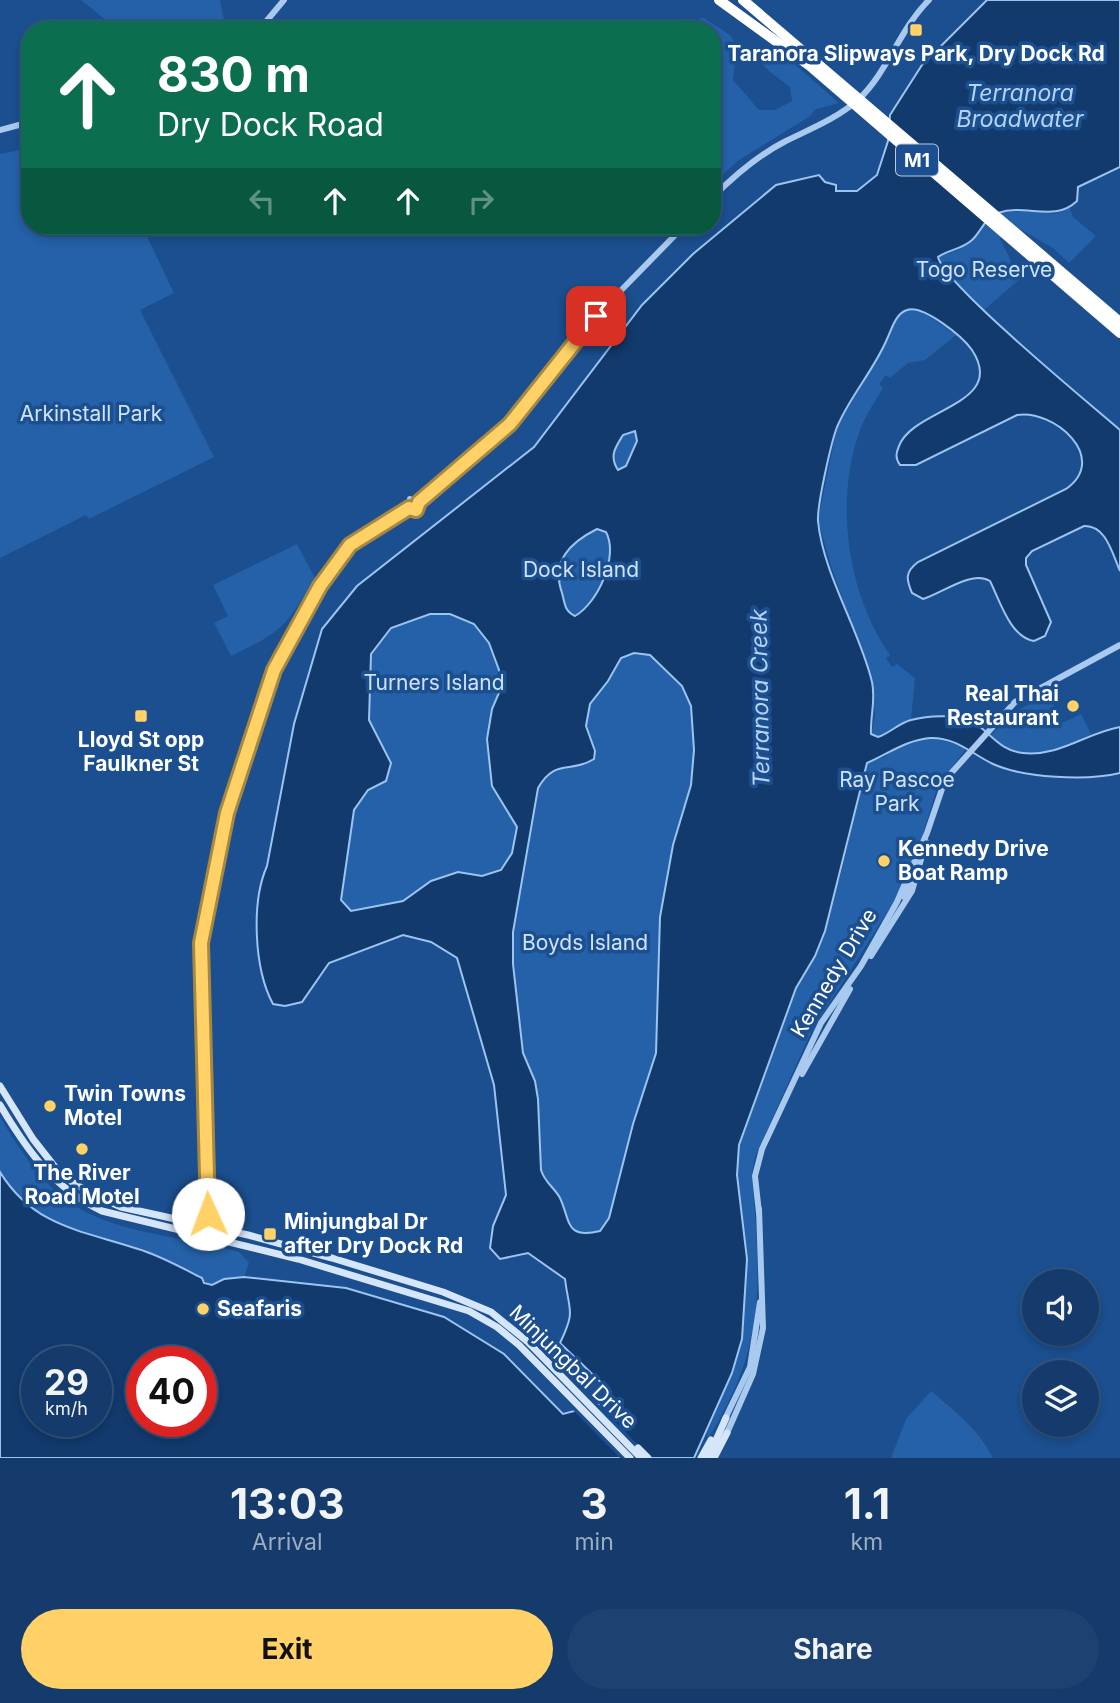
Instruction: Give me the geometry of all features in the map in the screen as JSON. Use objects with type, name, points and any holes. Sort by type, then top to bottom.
[{"type":"highway","name":"M1","points":[[719,0],[835,81]]},
{"type":"highway","name":"M1","points":[[743,0],[1006,230],[1120,322]]},
{"type":"highway","name":"M1","points":[[1006,230],[1081,301],[1120,333]]},
{"type":"highway","points":[[1006,230],[1120,314]]},
{"type":"highway","points":[[1081,301],[1120,341]]},
{"type":"main road","name":"Minjungbal Drive","points":[[0,1086],[40,1149],[72,1182],[121,1207],[208,1230]]},
{"type":"main road","name":"Minjungbal Drive","points":[[0,1105],[36,1160],[75,1197],[126,1219],[275,1242],[467,1300],[510,1325],[630,1458]]},
{"type":"main road","name":"Minjungbal Drive","points":[[570,1391],[641,1458]]},
{"type":"main road","points":[[570,1391],[591,1400],[648,1458]]},
{"type":"main road","points":[[708,1458],[726,1418]]},
{"type":"main road","points":[[716,1458],[727,1433]]},
{"type":"main road","points":[[701,1458],[712,1440]]},
{"type":"street","points":[[266,21],[284,0]]},
{"type":"street","points":[[721,190],[766,153],[822,124],[855,102],[874,82],[902,31],[929,0]]},
{"type":"street","points":[[0,130],[21,124]]},
{"type":"street","points":[[208,1230],[201,943],[227,813],[274,670],[320,586],[350,545],[409,508],[410,499],[419,502],[510,424],[596,316],[675,235]]},
{"type":"street","name":"Kennedy Drive","points":[[759,1213],[762,1160],[809,1058],[912,891],[941,786],[988,729],[1021,698],[1120,645]]},
{"type":"street","name":"Kennedy Drive","points":[[727,1433],[758,1358],[764,1312],[755,1176],[762,1149],[821,1023],[860,966],[892,911],[927,833]]},
{"type":"street","points":[[892,911],[915,874],[919,873]]},
{"type":"street","name":"Kennedy Drive","points":[[726,1418],[750,1367],[762,1286]]},
{"type":"street","points":[[712,1440],[726,1418]]},
{"type":"green space","points":[[81,0],[220,0],[224,21],[107,21]]},
{"type":"green space","points":[[721,29],[734,41],[736,55],[733,80],[759,110],[775,110],[792,101],[790,87],[770,72],[746,46],[777,49],[839,103],[816,109],[809,117],[739,160],[721,176]]},
{"type":"green space","name":"Arkinstall Park","points":[[21,150],[21,235],[146,235],[174,293],[140,310],[214,457],[89,519],[86,515],[0,558],[0,154]]},
{"type":"green space","name":"Togo Reserve","points":[[1070,208],[1073,217],[1096,236],[1069,263],[1053,248],[1011,224],[1000,239],[1020,279],[984,310],[940,265],[938,257],[958,250],[998,213],[1032,210],[1054,214]]},
{"type":"green space","points":[[917,308],[956,335],[925,360],[908,363],[890,378],[886,375],[879,384],[883,388],[858,436],[847,491],[850,549],[855,578],[864,605],[890,655],[886,658],[892,667],[897,664],[915,678],[911,720],[878,737],[871,734],[875,716],[872,682],[831,566],[818,520],[837,427],[887,340],[894,321],[905,310]]},
{"type":"green space","points":[[635,431],[637,441],[626,466],[618,470],[614,460],[616,448],[623,435]]},
{"type":"green space","name":"Dock Island","points":[[597,529],[606,532],[609,542],[608,566],[591,601],[575,616],[567,609],[559,582],[561,563],[571,547]]},
{"type":"green space","points":[[297,544],[315,578],[297,608],[273,634],[231,656],[214,623],[228,616],[213,585]]},
{"type":"green space","name":"Turners Island","points":[[430,614],[450,614],[474,624],[489,643],[499,670],[501,688],[492,709],[492,786],[517,827],[512,853],[501,870],[483,876],[457,872],[431,881],[403,901],[351,912],[341,900],[354,810],[368,790],[386,781],[391,763],[369,720],[371,654],[391,628]]},
{"type":"green space","name":"Boyds Island","points":[[634,653],[650,655],[682,686],[691,706],[694,750],[691,785],[673,845],[660,917],[656,1053],[632,1124],[609,1218],[600,1231],[581,1233],[571,1226],[560,1198],[541,1170],[535,1081],[523,1053],[513,964],[513,932],[538,788],[547,776],[558,769],[585,765],[595,751],[586,726],[590,704],[621,658]]},
{"type":"green space","points":[[1048,695],[1062,723],[1081,714],[1091,734],[1052,750],[1027,754],[1015,752],[990,736],[1014,712]]},
{"type":"green space","name":"Ray Pascoe Park","points":[[932,738],[967,747],[937,788],[918,850],[897,897],[811,1032],[755,1157],[752,1174],[757,1246],[756,1310],[742,1371],[709,1437],[706,1436],[732,1373],[742,1339],[747,1259],[737,1175],[739,1145],[796,988],[815,956],[841,873],[867,763],[884,757],[905,742]]},
{"type":"green space","points":[[0,1117],[35,1169],[69,1202],[118,1225],[239,1252],[249,1263],[244,1277],[224,1279],[212,1285],[139,1249],[95,1238],[50,1221],[14,1194],[0,1172]]},
{"type":"green space","points":[[931,1391],[974,1430],[993,1458],[891,1458],[906,1419]]},
{"type":"water","points":[[987,0],[1120,0],[1120,167],[1078,187],[1077,201],[1059,211],[1019,210],[998,213],[990,218],[968,243],[938,257],[946,271],[990,317],[1120,430],[1120,571],[1107,541],[1092,527],[1084,526],[1032,551],[1026,558],[1026,565],[1051,622],[1045,636],[1034,641],[1018,633],[1012,626],[990,581],[982,578],[966,580],[923,599],[912,593],[908,576],[918,562],[1066,489],[1078,477],[1082,464],[1080,450],[1072,438],[1060,428],[1032,415],[1017,415],[916,465],[900,465],[897,451],[908,433],[968,395],[978,383],[980,368],[972,350],[960,337],[942,323],[914,309],[903,312],[894,322],[882,350],[837,427],[825,474],[818,521],[821,541],[834,582],[872,682],[871,734],[878,737],[918,718],[956,717],[973,722],[1010,750],[1036,753],[1061,748],[1120,727],[1120,773],[1073,777],[1021,772],[993,764],[956,743],[939,738],[921,739],[905,744],[867,763],[825,931],[815,956],[796,988],[739,1145],[737,1175],[747,1259],[742,1339],[732,1373],[694,1458],[0,1458],[0,1172],[28,1205],[44,1216],[78,1231],[154,1255],[202,1278],[204,1283],[212,1285],[224,1279],[244,1277],[346,1288],[444,1317],[504,1354],[563,1414],[601,1404],[611,1392],[560,1343],[570,1317],[565,1279],[528,1253],[500,1259],[490,1248],[493,1226],[506,1195],[494,1085],[457,958],[431,942],[403,935],[329,963],[302,1002],[285,1006],[273,1004],[262,973],[257,916],[294,724],[322,629],[357,586],[534,447],[642,305],[693,254],[716,235],[721,235],[721,231],[776,185],[819,175],[825,182],[836,185],[836,191],[857,191],[877,175],[888,141],[890,115],[922,65]],"holes":[[[635,431],[637,441],[626,466],[618,470],[614,456],[623,435]],[[597,529],[606,532],[609,542],[608,566],[591,601],[575,616],[566,606],[559,582],[561,563],[571,547]],[[430,614],[450,614],[474,624],[489,643],[499,670],[501,688],[492,709],[487,739],[492,786],[517,827],[512,853],[501,870],[482,876],[458,872],[431,881],[403,901],[351,911],[341,900],[354,810],[368,790],[386,781],[391,763],[369,720],[371,654],[391,628]],[[634,653],[650,655],[682,686],[691,706],[694,750],[691,785],[673,845],[660,917],[656,1053],[633,1124],[609,1218],[600,1231],[581,1233],[571,1226],[560,1198],[541,1170],[538,1099],[535,1081],[523,1053],[513,964],[513,932],[538,788],[551,773],[594,759],[595,751],[586,726],[590,704],[621,658]]]},
{"type":"pier","points":[[596,1402],[651,1458],[620,1458],[571,1408]]},
{"type":"place","name":"Taranora Slipways Park, Dry Dock Rd","points":[[916,30]]},
{"type":"place","name":"Real Thai Restaurant","points":[[1073,706]]},
{"type":"place","name":"Lloyd St opp Faulkner St","points":[[141,716]]},
{"type":"place","name":"Kennedy Drive Boat Ramp","points":[[884,861]]},
{"type":"place","name":"Twin Towns Motel","points":[[50,1106]]},
{"type":"place","name":"The River Road Motel","points":[[82,1149]]},
{"type":"place","name":"Minjungbal Dr after Dry Dock Rd","points":[[270,1234]]},
{"type":"place","name":"Seafaris","points":[[203,1309]]},
{"type":"route","points":[[208,1214],[201,994],[202,929],[227,813],[274,670],[320,586],[345,550],[409,508],[416,510],[419,502],[496,438],[596,316]]},
{"type":"water label","name":"Terranora Broadwater","points":[[1020,106]]},
{"type":"water label","name":"Terranora Creek","points":[[760,698]]}]
